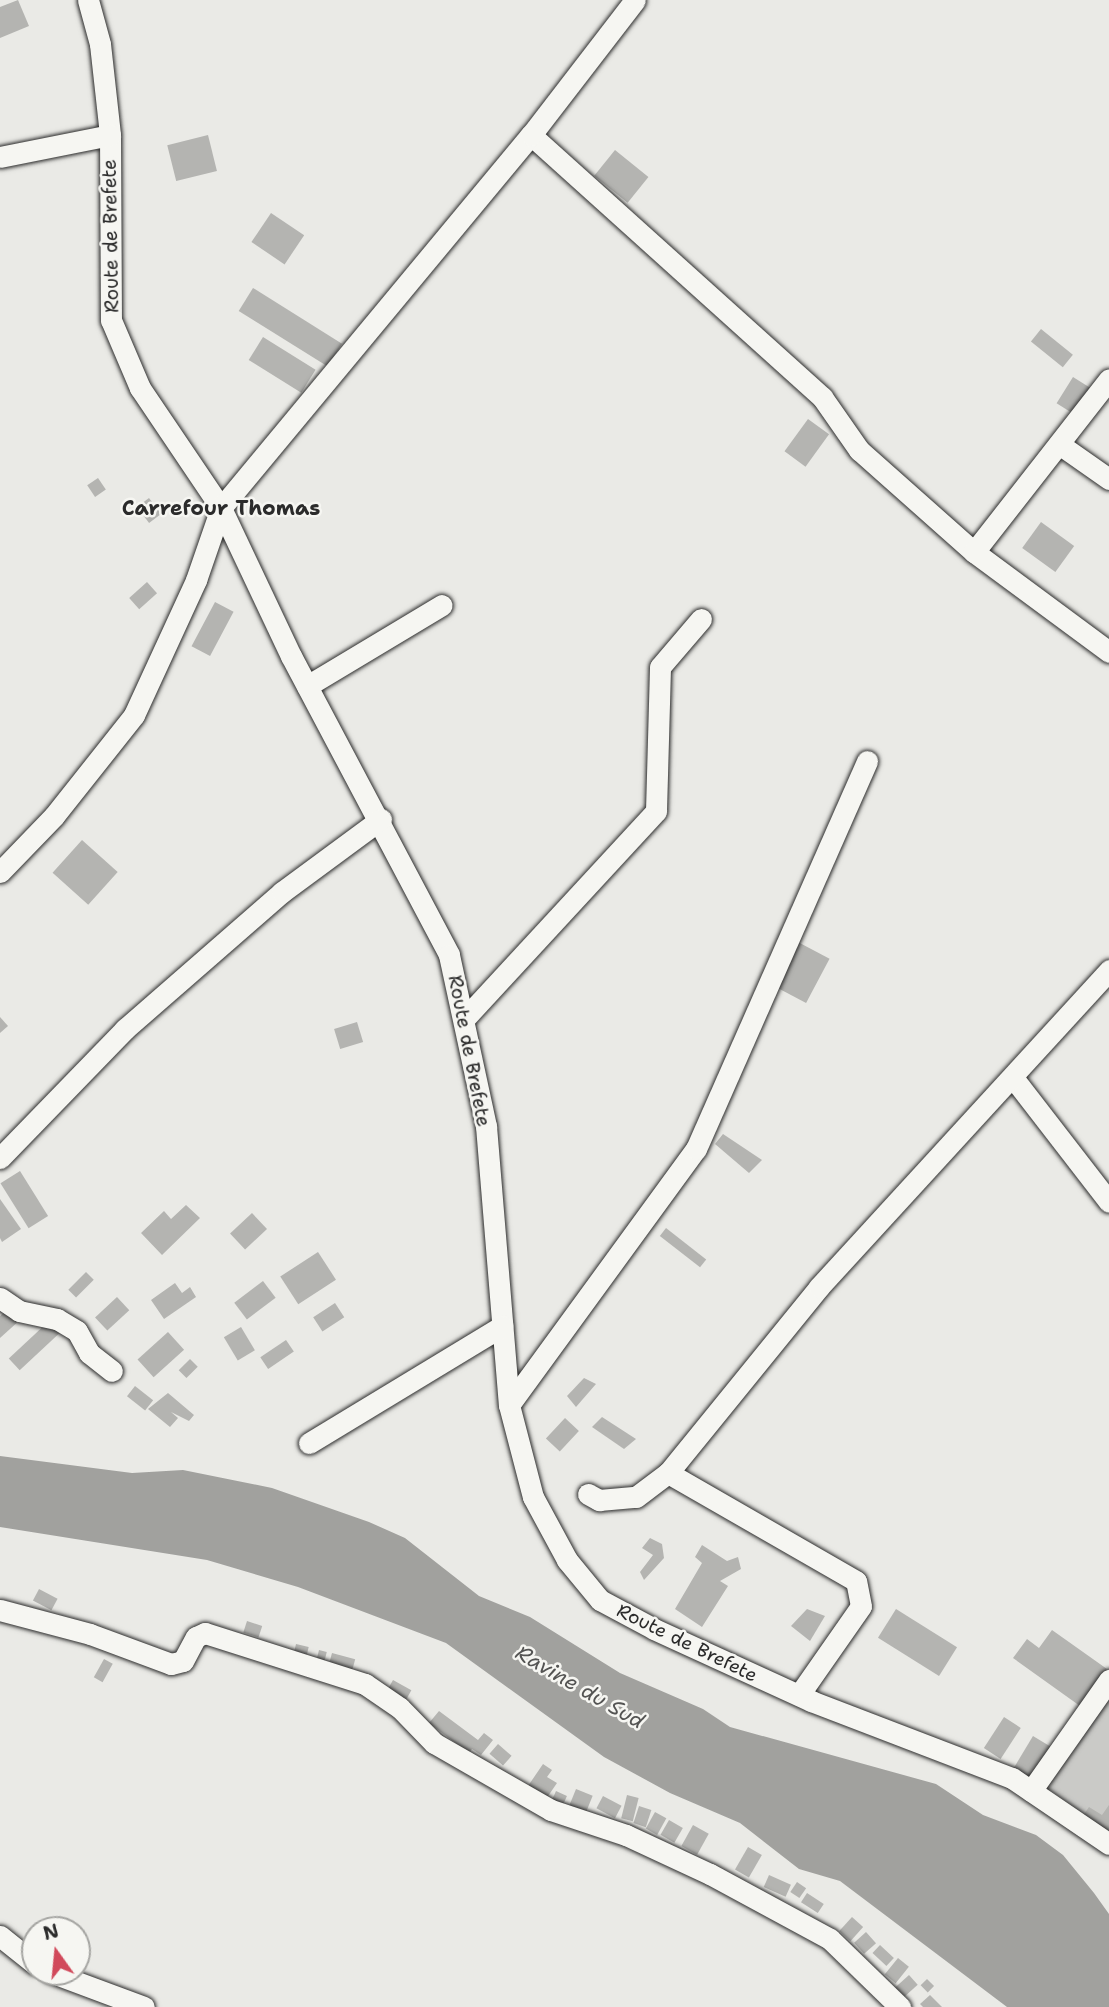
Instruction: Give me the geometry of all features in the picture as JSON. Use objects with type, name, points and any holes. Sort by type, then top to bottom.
[{"type":"street","name":"Route de Brefete","points":[[88,0],[100,44],[110,135],[111,320],[140,388],[221,508],[307,686],[381,819],[449,955],[466,1017],[486,1126],[509,1405],[533,1497],[567,1560],[600,1601],[799,1695],[893,1728],[1012,1778],[1109,1844]]},
{"type":"street","points":[[0,872],[54,816],[134,715],[196,580],[221,508],[531,135],[635,0]]},
{"type":"street","points":[[0,158],[110,135]]},
{"type":"street","points":[[531,135],[822,397],[859,450],[974,552],[1109,652]]},
{"type":"street","points":[[974,552],[1109,379]]},
{"type":"street","points":[[1059,444],[1109,479]]},
{"type":"street","points":[[307,686],[442,605]]},
{"type":"street","points":[[466,1017],[656,811],[660,667],[701,619]]},
{"type":"street","points":[[509,1405],[696,1149],[867,761]]},
{"type":"street","points":[[0,1158],[125,1029],[282,892],[381,819]]},
{"type":"street","points":[[588,1494],[598,1500],[636,1497],[668,1473],[819,1287],[1014,1079],[1109,970]]},
{"type":"street","points":[[1014,1079],[1109,1202]]},
{"type":"street","points":[[0,1298],[19,1311],[57,1319],[77,1331],[89,1353],[112,1371]]},
{"type":"street","points":[[309,1443],[502,1326]]},
{"type":"street","points":[[668,1473],[856,1581],[861,1606],[799,1695]]},
{"type":"street","points":[[0,1610],[90,1634],[171,1664],[183,1661],[196,1637],[205,1633],[365,1684],[400,1708],[434,1743],[551,1810],[626,1835],[710,1874],[830,1939],[900,2007]]},
{"type":"street","points":[[1031,1791],[1109,1680]]},
{"type":"street","points":[[0,1936],[21,1953]]},
{"type":"street","points":[[88,1986],[144,2007]]},
{"type":"shaded area","points":[[1109,1699],[1109,1832],[1047,1788]]},
{"type":"water","name":"Ravine du Sud","points":[[0,1456],[132,1473],[183,1470],[272,1488],[369,1522],[405,1538],[479,1596],[530,1617],[620,1673],[703,1709],[730,1727],[936,1784],[983,1815],[1036,1835],[1063,1855],[1094,1893],[1109,1914],[1109,2007],[1007,2007],[840,1881],[799,1869],[740,1823],[670,1793],[604,1757],[446,1643],[298,1587],[207,1560],[0,1527]]},
{"type":"building","points":[[18,0],[29,26],[0,38],[0,7]]},
{"type":"building","points":[[208,135],[217,171],[176,181],[167,145]]},
{"type":"building","points":[[615,150],[648,177],[628,203],[594,176]]},
{"type":"building","points":[[271,213],[304,235],[285,264],[251,242]]},
{"type":"building","points":[[253,288],[342,344],[328,367],[239,311]]},
{"type":"building","points":[[1041,329],[1073,355],[1063,367],[1031,341]]},
{"type":"building","points":[[263,337],[316,370],[301,393],[249,360]]},
{"type":"building","points":[[1073,377],[1105,397],[1089,423],[1057,403]]},
{"type":"building","points":[[808,419],[829,434],[806,467],[784,451]]},
{"type":"building","points":[[98,478],[106,490],[95,497],[87,485]]},
{"type":"building","points":[[149,498],[161,514],[149,523],[137,507]]},
{"type":"building","points":[[1041,522],[1074,546],[1055,572],[1022,548]]},
{"type":"building","points":[[147,582],[157,593],[139,609],[129,598]]},
{"type":"building","points":[[215,602],[234,612],[210,656],[192,646]]},
{"type":"building","points":[[82,840],[118,872],[88,905],[53,873]]},
{"type":"building","points":[[796,941],[830,959],[806,1003],[773,985]]},
{"type":"building","points":[[0,1017],[8,1026],[0,1033]]},
{"type":"building","points":[[357,1022],[363,1042],[340,1049],[334,1029]]},
{"type":"building","points":[[723,1134],[762,1160],[749,1173],[715,1144]]},
{"type":"building","points":[[20,1171],[48,1216],[29,1228],[0,1183]]},
{"type":"building","points":[[0,1199],[21,1229],[2,1242],[0,1238]]},
{"type":"building","points":[[186,1205],[200,1218],[162,1255],[141,1233],[164,1211],[171,1219]]},
{"type":"building","points":[[252,1213],[267,1229],[245,1250],[230,1233]]},
{"type":"building","points":[[666,1228],[706,1259],[700,1267],[660,1236]]},
{"type":"building","points":[[318,1252],[336,1280],[298,1304],[280,1277]]},
{"type":"building","points":[[86,1272],[94,1280],[76,1297],[68,1290]]},
{"type":"building","points":[[263,1281],[276,1298],[247,1319],[234,1303]]},
{"type":"building","points":[[175,1283],[182,1293],[190,1287],[196,1297],[164,1319],[151,1300]]},
{"type":"building","points":[[117,1297],[129,1310],[107,1331],[95,1317]]},
{"type":"building","points":[[335,1303],[344,1317],[322,1331],[313,1317]]},
{"type":"building","points":[[9,1308],[20,1320],[0,1338],[0,1316]]},
{"type":"building","points":[[49,1321],[60,1333],[20,1370],[9,1359]]},
{"type":"building","points":[[241,1327],[255,1350],[238,1360],[224,1337]]},
{"type":"building","points":[[168,1332],[184,1350],[154,1377],[138,1359]]},
{"type":"building","points":[[286,1340],[294,1352],[268,1369],[260,1357]]},
{"type":"building","points":[[190,1359],[198,1367],[186,1378],[179,1370]]},
{"type":"building","points":[[584,1378],[596,1384],[576,1407],[567,1396]]},
{"type":"building","points":[[135,1386],[153,1400],[145,1410],[127,1396]]},
{"type":"building","points":[[168,1393],[194,1415],[189,1421],[171,1412],[178,1418],[170,1427],[148,1409]]},
{"type":"building","points":[[602,1417],[636,1439],[624,1449],[592,1427]]},
{"type":"building","points":[[565,1418],[579,1431],[560,1451],[546,1438]]},
{"type":"building","points":[[650,1538],[662,1544],[664,1558],[644,1580],[640,1572],[653,1555],[642,1548]]},
{"type":"building","points":[[702,1545],[727,1561],[738,1557],[741,1569],[720,1581],[728,1586],[702,1627],[675,1609],[702,1563],[695,1557]]},
{"type":"building","points":[[39,1589],[58,1599],[51,1610],[33,1600]]},
{"type":"building","points":[[807,1609],[825,1616],[810,1641],[791,1626]]},
{"type":"building","points":[[896,1609],[957,1647],[939,1676],[878,1638]]},
{"type":"building","points":[[247,1621],[262,1626],[259,1637],[243,1632]]},
{"type":"building","points":[[1052,1630],[1107,1669],[1080,1706],[1013,1658],[1027,1639],[1039,1648]]},
{"type":"building","points":[[296,1644],[309,1647],[306,1660],[293,1657]]},
{"type":"building","points":[[319,1650],[327,1652],[325,1661],[317,1659]]},
{"type":"building","points":[[332,1653],[355,1659],[352,1672],[329,1666]]},
{"type":"building","points":[[104,1659],[113,1664],[103,1682],[94,1677]]},
{"type":"building","points":[[393,1680],[411,1690],[405,1702],[386,1692]]},
{"type":"building","points":[[439,1711],[478,1740],[484,1733],[493,1740],[481,1755],[472,1749],[469,1753],[429,1723]]},
{"type":"building","points":[[1004,1717],[1021,1728],[1001,1759],[984,1748]]},
{"type":"building","points":[[1033,1736],[1058,1751],[1034,1790],[1009,1775]]},
{"type":"building","points":[[498,1744],[512,1756],[503,1766],[489,1754]]},
{"type":"building","points":[[543,1764],[552,1770],[547,1777],[557,1783],[546,1799],[528,1786]]},
{"type":"building","points":[[576,1789],[593,1796],[585,1814],[569,1808]]},
{"type":"building","points":[[556,1791],[567,1796],[562,1807],[551,1802]]},
{"type":"building","points":[[627,1795],[639,1798],[633,1821],[621,1818]]},
{"type":"building","points":[[603,1796],[622,1806],[615,1818],[596,1808]]},
{"type":"building","points":[[1109,1805],[1109,1832],[1080,1820],[1089,1807],[1102,1815]]},
{"type":"building","points":[[639,1806],[651,1810],[646,1827],[633,1823]]},
{"type":"building","points":[[655,1812],[666,1818],[657,1835],[646,1829]]},
{"type":"building","points":[[669,1820],[683,1828],[674,1843],[660,1835]]},
{"type":"building","points":[[693,1825],[709,1834],[697,1855],[681,1846]]},
{"type":"building","points":[[748,1847],[762,1855],[749,1878],[735,1870]]},
{"type":"building","points":[[769,1875],[791,1885],[786,1897],[764,1887]]},
{"type":"building","points":[[797,1882],[806,1888],[799,1898],[790,1892]]},
{"type":"building","points":[[807,1893],[824,1904],[818,1913],[801,1902]]},
{"type":"building","points":[[852,1917],[863,1927],[850,1941],[839,1931]]},
{"type":"building","points":[[866,1932],[876,1943],[864,1954],[854,1943]]},
{"type":"building","points":[[880,1945],[894,1958],[886,1966],[872,1953]]},
{"type":"building","points":[[898,1958],[909,1967],[896,1983],[885,1974]]},
{"type":"building","points":[[909,1975],[918,1985],[901,1999],[893,1990]]},
{"type":"building","points":[[927,1979],[934,1986],[928,1992],[921,1985]]},
{"type":"building","points":[[930,1995],[942,2007],[923,2007],[920,2004]]},
{"type":"district","name":"Carrefour Thomas","points":[[221,508]]}]
